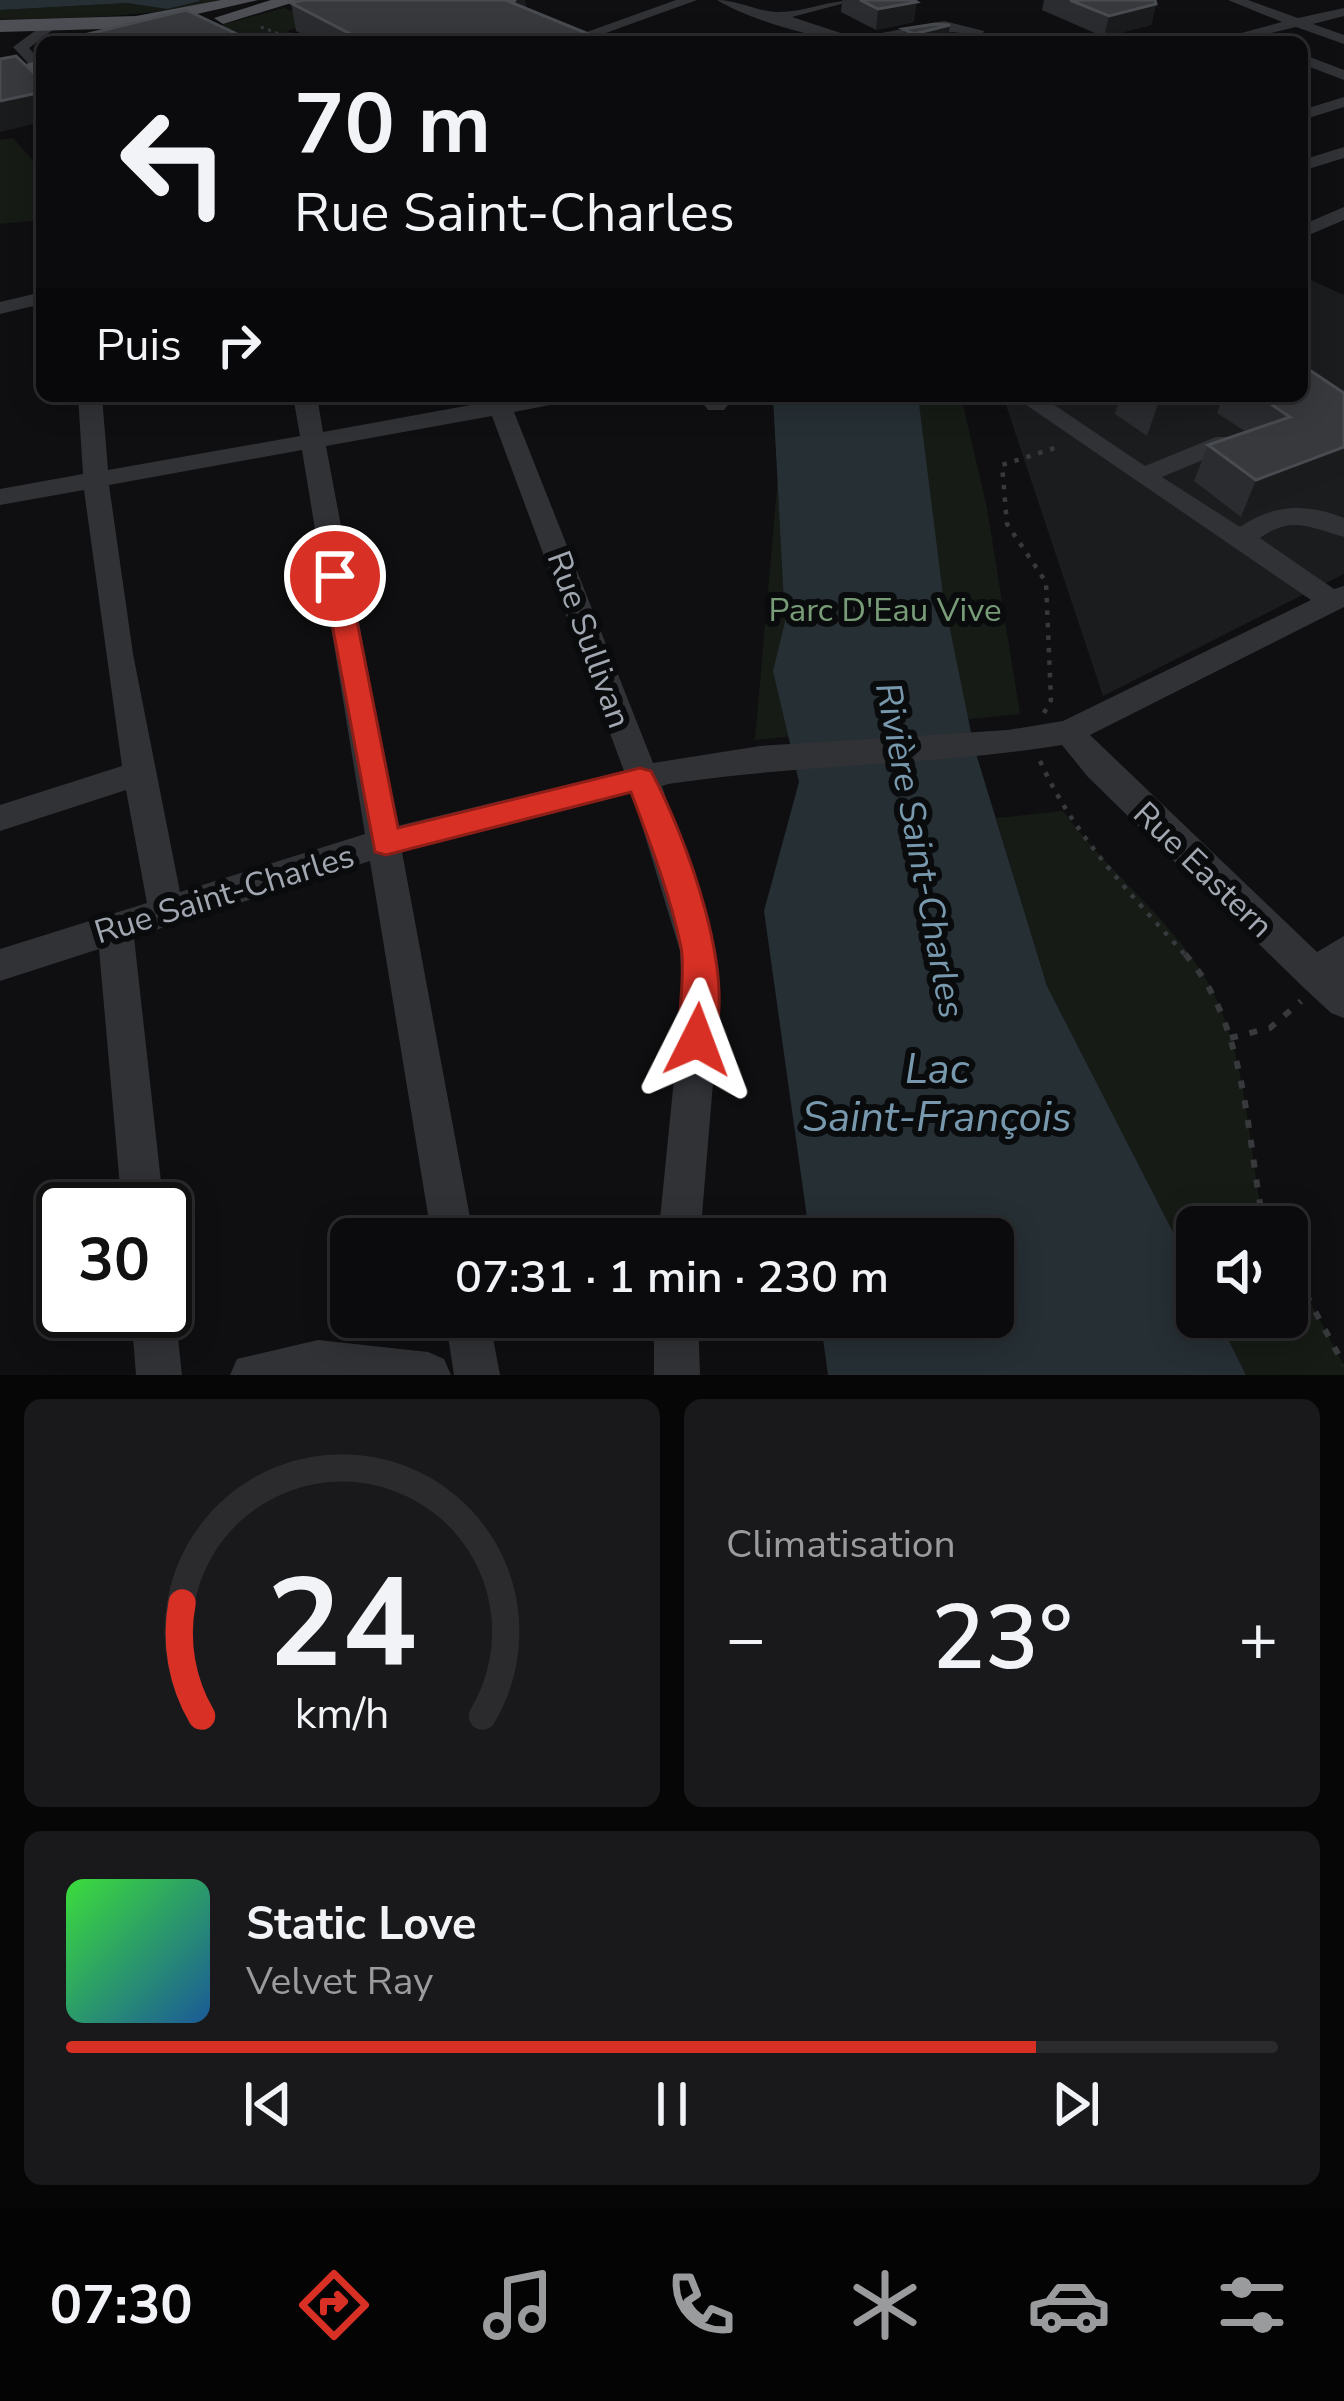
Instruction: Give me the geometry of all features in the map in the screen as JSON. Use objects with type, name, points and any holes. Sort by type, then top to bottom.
[{"type":"main road","points":[[0,26],[50,34],[249,0]]},
{"type":"main road","points":[[165,36],[210,28],[292,0]]},
{"type":"main road","points":[[0,76],[36,65]]},
{"type":"street","points":[[772,17],[849,0]]},
{"type":"street","points":[[1235,0],[1344,40]]},
{"type":"street","points":[[700,3],[802,34]]},
{"type":"street","points":[[583,36],[700,3],[772,17],[802,34]]},
{"type":"street","points":[[1243,36],[1344,12]]},
{"type":"street","points":[[1267,36],[1299,24]]},
{"type":"street","points":[[888,36],[953,25],[971,27],[976,36]]},
{"type":"street","points":[[36,40],[20,47],[36,61]]},
{"type":"street","points":[[1308,61],[1344,75]]},
{"type":"street","points":[[1308,74],[1326,68]]},
{"type":"street","points":[[1308,113],[1344,102]]},
{"type":"street","points":[[1308,164],[1344,152]]},
{"type":"street","points":[[1308,212],[1338,219]]},
{"type":"street","points":[[1308,230],[1338,219]]},
{"type":"street","points":[[0,308],[36,299]]},
{"type":"street","points":[[90,402],[94,482],[139,773],[166,910]]},
{"type":"street","points":[[306,402],[449,1218]]},
{"type":"street","points":[[0,497],[310,442],[499,402]]},
{"type":"street","name":"Rue Sullivan","points":[[499,402],[672,858],[698,951],[701,999],[682,1218]]},
{"type":"street","points":[[1033,402],[1222,530],[1243,538],[1338,598]]},
{"type":"street","points":[[1143,476],[1225,442]]},
{"type":"street","points":[[1243,538],[1280,514],[1300,513],[1344,529]]},
{"type":"street","name":"Rue Saint-Charles","points":[[0,965],[386,843],[640,779],[760,758],[1019,741],[1069,732],[1338,598]]},
{"type":"street","name":"Rue Eastern","points":[[1069,732],[1099,768],[1329,963],[1344,1001]]},
{"type":"street","points":[[0,818],[139,773]]},
{"type":"street","points":[[115,927],[140,1182]]},
{"type":"street","points":[[156,1338],[159,1375]]},
{"type":"street","points":[[471,1338],[477,1375]]},
{"type":"street","points":[[676,1338],[677,1375]]},
{"type":"street","points":[[254,1375],[318,1364],[428,1375]]},
{"type":"path","points":[[257,28],[269,27],[288,36]]},
{"type":"path","points":[[1086,438],[1002,465],[1006,524],[1046,582],[1051,700],[1019,741],[1094,853],[1202,973],[1230,1038],[1260,1206]]},
{"type":"path","points":[[1230,1038],[1253,1036],[1281,1023],[1329,963]]},
{"type":"path","points":[[1308,1298],[1344,1365]]},
{"type":"shaded area","points":[[1308,279],[1344,295],[1344,574],[1103,696],[1005,402],[1308,402]]},
{"type":"green space","points":[[219,0],[192,6],[137,14],[0,19],[0,10],[127,3],[167,9]]},
{"type":"green space","points":[[284,8],[316,22],[287,31],[297,36],[218,36],[213,27]]},
{"type":"green space","points":[[13,138],[36,164],[36,221],[0,224],[0,140]]},
{"type":"green space","name":"Parc D'Eau Vive","points":[[773,402],[962,402],[987,508],[1020,714],[755,740],[778,476]]},
{"type":"green space","points":[[1063,811],[1188,952],[1228,1028],[1261,1206],[1176,1206],[1176,1238],[1047,986],[996,818]]},
{"type":"green space","points":[[1308,1298],[1344,1365],[1344,1375],[1246,1375],[1228,1338],[1308,1338]]},
{"type":"water","points":[[0,0],[200,1],[167,9],[127,3],[0,10]]},
{"type":"water","name":"Lac Saint-François","points":[[773,402],[919,402],[943,595],[974,747],[1047,986],[1176,1238],[1176,1338],[1228,1338],[1246,1375],[828,1375],[823,1338],[1014,1338],[1014,1218],[807,1218],[764,911],[799,782],[773,671],[785,622]]},
{"type":"building","points":[[516,0],[510,2],[593,36],[354,36],[291,3]]},
{"type":"building","points":[[860,0],[914,0],[917,2],[878,9]]},
{"type":"building","points":[[1070,0],[1155,0],[1156,4],[1109,16]]},
{"type":"building","points":[[186,10],[241,36],[87,36]]},
{"type":"building","points":[[950,25],[914,34],[903,29]]},
{"type":"building","points":[[16,56],[36,75],[36,93],[0,101],[0,59]]},
{"type":"building","points":[[1308,369],[1344,393],[1344,447],[1256,480],[1208,445],[1290,417],[1268,402],[1308,402]]},
{"type":"route","points":[[335,576],[386,843],[640,779],[672,858],[698,951],[697,1040]]},
{"type":"water label","name":"Rivière Saint-Charles","points":[[921,850]]}]
